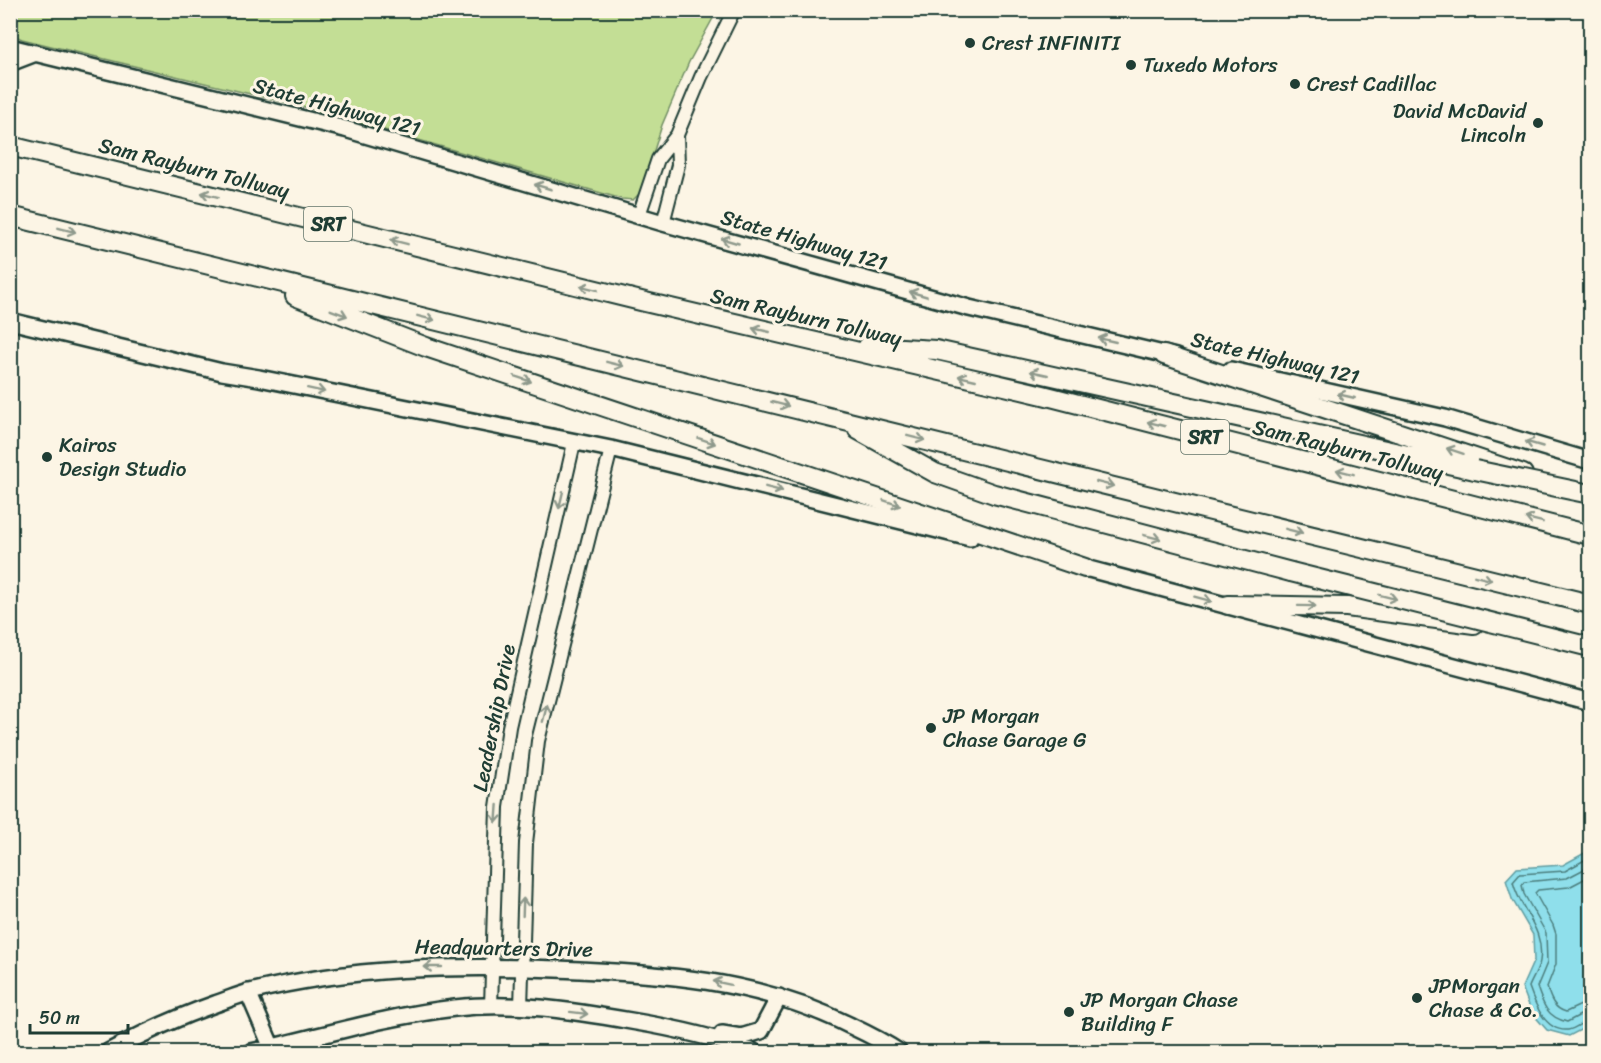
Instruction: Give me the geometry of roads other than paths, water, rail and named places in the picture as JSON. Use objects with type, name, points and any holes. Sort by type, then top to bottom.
[{"type":"highway","name":"Sam Rayburn Tollway","points":[[11,146],[818,343],[1043,395],[1590,535]]},
{"type":"highway","points":[[10,216],[1590,604]]},
{"type":"highway","points":[[226,269],[426,346],[1085,568]]},
{"type":"highway","points":[[818,343],[936,350],[1590,495]]},
{"type":"highway","points":[[1164,355],[1590,495]]},
{"type":"highway","points":[[838,419],[935,473],[994,495],[1590,647]]},
{"type":"highway","points":[[1228,605],[1347,607],[1590,640]]},
{"type":"main road","name":"State Highway 121","points":[[10,48],[345,129],[663,223],[969,308],[1164,355],[1445,418],[1590,460]]},
{"type":"main road","points":[[10,63],[36,53]]},
{"type":"main road","points":[[10,321],[222,372],[611,449],[946,531],[1590,702]]},
{"type":"main road","name":"Headquarters Drive","points":[[108,1053],[170,1021],[248,992],[313,979],[383,969],[492,967],[613,971],[722,982],[779,997],[840,1020],[887,1044],[899,1053]]},
{"type":"main road","points":[[248,992],[272,1048]]},
{"type":"main road","points":[[251,1053],[417,1014],[491,1006],[600,1015],[741,1037],[761,1031],[779,997]]},
{"type":"main road","points":[[657,1025],[717,1039],[754,1053]]},
{"type":"street","points":[[639,215],[658,159],[677,135],[701,76],[734,10]]},
{"type":"street","points":[[663,223],[678,165],[677,135]]},
{"type":"street","name":"Leadership Drive","points":[[491,1006],[496,834],[501,772],[508,727],[574,443]]},
{"type":"street","points":[[521,1007],[526,843],[538,741],[611,449]]},
{"type":"water","points":[[1590,850],[1590,1025],[1569,1036],[1547,1030],[1532,1013],[1522,987],[1534,960],[1533,935],[1512,899],[1506,880],[1517,868],[1563,865]]},
{"type":"place","name":"Crest INFINITI","points":[[970,43]]},
{"type":"place","name":"Tuxedo Motors","points":[[1131,65]]},
{"type":"place","name":"Crest Cadillac","points":[[1295,84]]},
{"type":"place","name":"David McDavid Lincoln","points":[[1538,123]]},
{"type":"place","name":"Kairos Design Studio","points":[[47,457]]},
{"type":"place","name":"JP Morgan Chase Garage G","points":[[931,728]]},
{"type":"place","name":"JPMorgan Chase & Co.","points":[[1417,998]]},
{"type":"place","name":"JP Morgan Chase Building F","points":[[1069,1012]]}]
